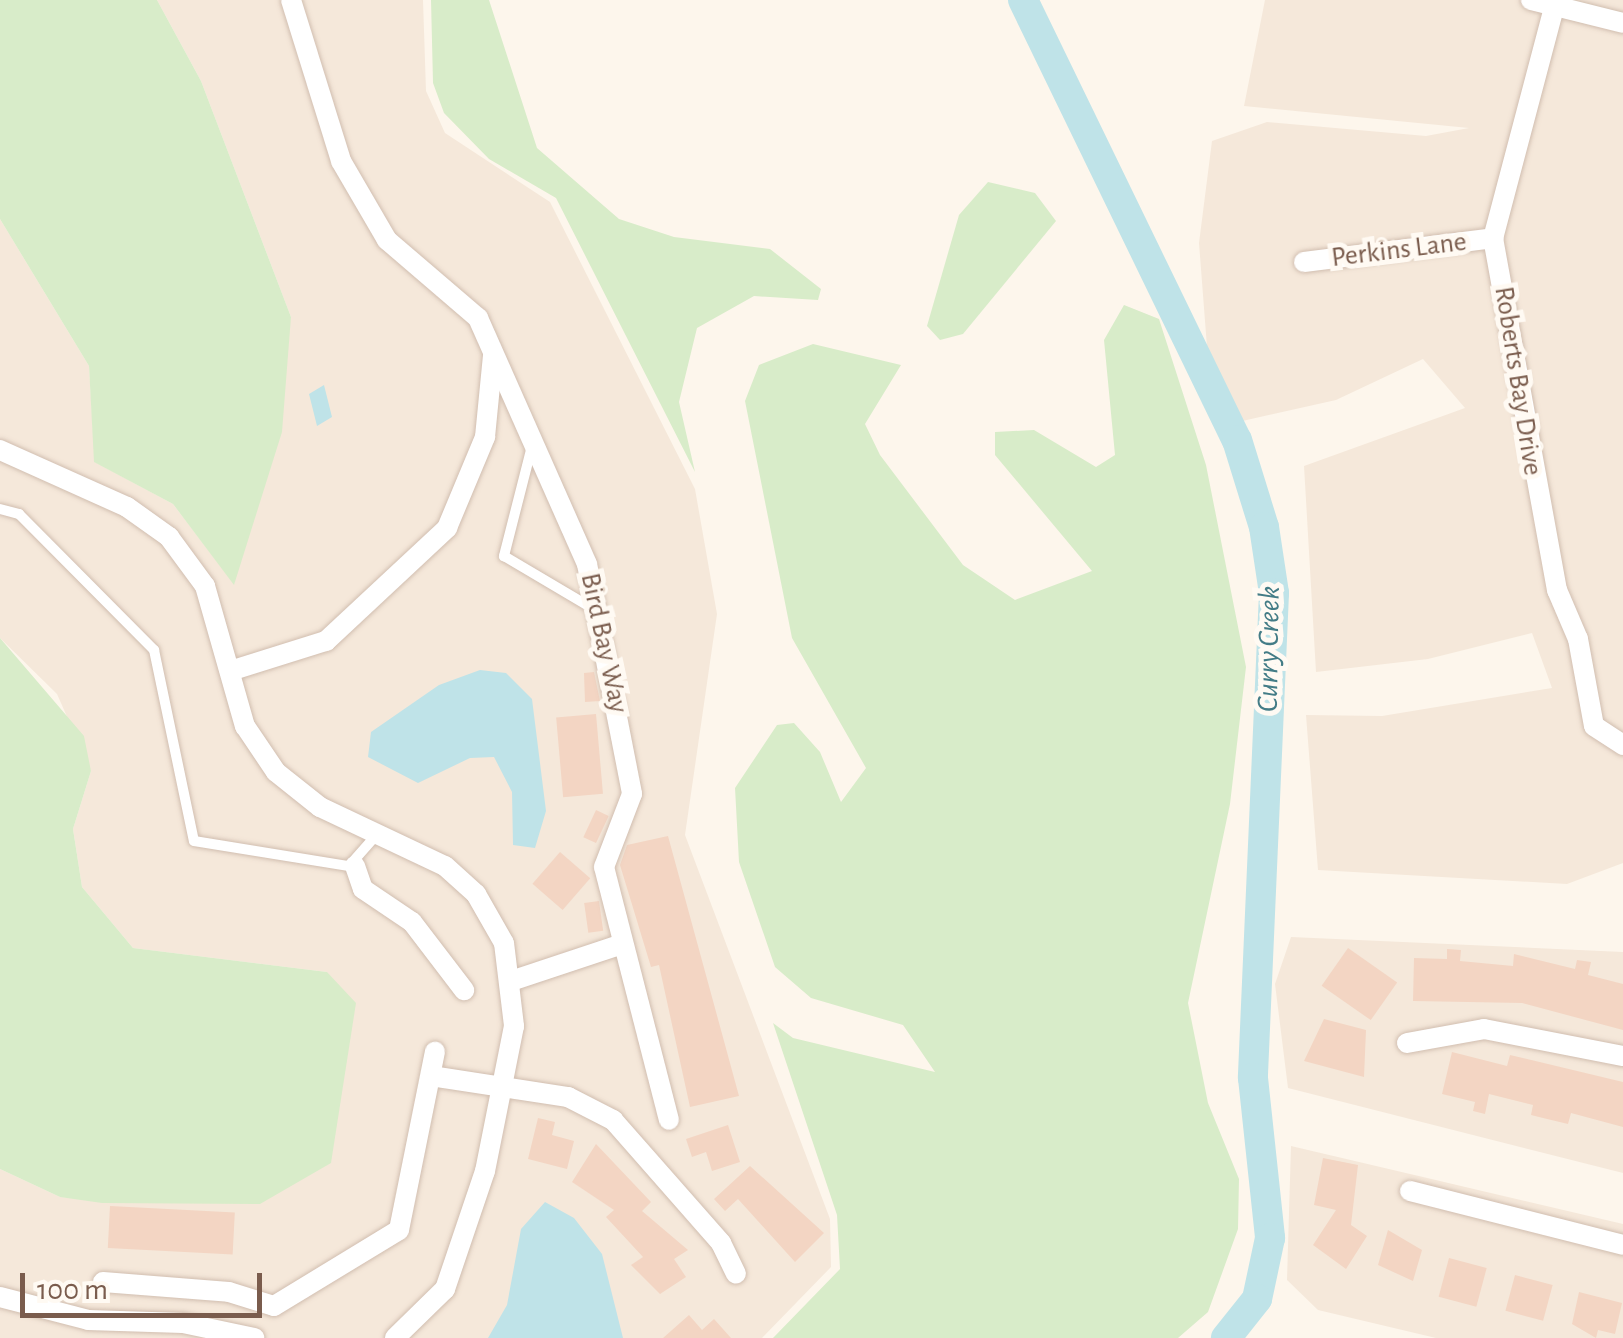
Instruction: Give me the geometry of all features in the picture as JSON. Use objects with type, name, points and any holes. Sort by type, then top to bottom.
[{"type":"street","name":"Bird Bay Way","points":[[291,0],[341,160],[379,230],[466,302],[535,441],[603,614],[632,794],[604,861],[620,945],[669,1120]]},
{"type":"street","points":[[1531,0],[1623,22]]},
{"type":"street","name":"Roberts Bay Drive","points":[[1556,3],[1493,238],[1557,590],[1578,639],[1594,726],[1623,745]]},
{"type":"street","name":"Perkins Lane","points":[[1304,262],[1493,238]]},
{"type":"street","points":[[230,671],[326,641],[447,528],[485,437],[493,351]]},
{"type":"street","points":[[0,450],[127,507],[169,537],[205,586],[245,726],[276,772],[320,806],[379,832],[467,884],[504,943],[514,980],[505,1086],[452,1276],[396,1338]]},
{"type":"street","points":[[355,866],[362,889],[412,922],[464,990]]},
{"type":"street","points":[[514,980],[620,945]]},
{"type":"street","points":[[1407,1043],[1484,1029],[1623,1056]]},
{"type":"street","points":[[103,1282],[186,1289],[274,1306],[399,1230],[435,1052]]},
{"type":"street","points":[[430,1076],[576,1100],[625,1130],[721,1244],[736,1274]]},
{"type":"street","points":[[1410,1192],[1623,1245]]},
{"type":"street","points":[[181,1330],[186,1289]]},
{"type":"street","points":[[0,1297],[88,1320],[254,1338]]},
{"type":"lane","points":[[535,441],[504,556],[603,614]]},
{"type":"lane","points":[[0,509],[18,514],[154,650],[192,838],[355,866],[379,832]]},
{"type":"shaded area","points":[[157,0],[423,0],[426,91],[445,133],[550,202],[695,489],[717,614],[685,835],[830,1219],[831,1267],[762,1338],[0,1338],[0,1169],[60,1197],[170,1202],[327,972],[133,948],[82,887],[73,829],[91,771],[57,694],[0,638],[0,219],[89,366],[95,462],[173,504],[234,584],[291,317],[201,81]]},
{"type":"shaded area","points":[[1265,0],[1623,0],[1623,863],[1567,884],[1318,870],[1306,715],[1382,716],[1552,688],[1532,633],[1428,659],[1316,672],[1304,466],[1465,408],[1423,359],[1336,400],[1238,422],[1207,347],[1199,243],[1212,141],[1267,122],[1426,136],[1469,128],[1244,106]]},
{"type":"shaded area","points":[[1291,937],[1623,952],[1623,1173],[1288,1088],[1275,984]]},
{"type":"shaded area","points":[[1291,1146],[1623,1224],[1623,1338],[1436,1338],[1318,1310],[1287,1280]]},
{"type":"green space","points":[[0,0],[157,0],[201,81],[291,317],[282,432],[234,585],[173,504],[94,462],[89,366],[0,219]]},
{"type":"green space","points":[[431,0],[489,0],[537,148],[619,219],[674,237],[770,249],[821,289],[818,300],[754,296],[697,328],[679,402],[695,472],[556,198],[489,159],[444,113],[433,83]]},
{"type":"green space","points":[[988,182],[1035,193],[1056,221],[963,334],[940,340],[927,326],[959,215]]},
{"type":"green space","points":[[1124,305],[1159,319],[1206,465],[1246,667],[1230,804],[1188,1003],[1208,1103],[1239,1179],[1238,1229],[1208,1312],[1178,1338],[773,1338],[840,1269],[837,1215],[773,1023],[793,1038],[935,1072],[903,1025],[811,998],[775,967],[739,862],[735,788],[777,725],[794,723],[820,752],[841,802],[866,768],[792,638],[745,401],[759,365],[813,344],[901,365],[865,424],[880,455],[963,565],[1015,600],[1092,571],[995,455],[995,432],[1034,430],[1096,467],[1115,455],[1104,340]]},
{"type":"green space","points":[[0,638],[84,736],[91,771],[73,829],[82,887],[133,948],[327,972],[356,1003],[331,1163],[260,1204],[102,1203],[60,1197],[0,1169]]},
{"type":"water","points":[[324,385],[332,417],[317,426],[309,394]]},
{"type":"water","points":[[480,670],[506,673],[532,699],[546,811],[535,848],[513,845],[512,792],[494,757],[470,758],[418,783],[368,757],[371,732],[439,685]]},
{"type":"water","points":[[545,1202],[574,1218],[602,1254],[623,1338],[488,1338],[507,1305],[521,1229]]},
{"type":"building","points":[[594,672],[600,701],[585,702],[584,673]]},
{"type":"building","points":[[596,714],[603,794],[563,797],[556,717]]},
{"type":"building","points":[[596,810],[609,816],[596,843],[583,837]]},
{"type":"building","points":[[668,836],[739,1096],[690,1107],[659,965],[651,967],[620,865],[627,845]]},
{"type":"building","points":[[560,852],[590,878],[563,910],[532,884]]},
{"type":"building","points":[[599,901],[603,931],[588,933],[584,903]]},
{"type":"building","points":[[1348,948],[1397,982],[1371,1020],[1322,986]]},
{"type":"building","points":[[1447,949],[1461,950],[1460,961],[1513,966],[1514,954],[1575,969],[1577,960],[1591,962],[1588,975],[1623,984],[1623,1030],[1522,1003],[1413,1001],[1414,958],[1447,959]]},
{"type":"building","points":[[1324,1019],[1366,1030],[1364,1077],[1304,1061]]},
{"type":"building","points":[[1452,1052],[1507,1066],[1510,1055],[1623,1082],[1623,1127],[1571,1113],[1568,1124],[1543,1118],[1531,1115],[1533,1105],[1489,1094],[1485,1114],[1473,1111],[1475,1102],[1442,1094]]},
{"type":"building","points":[[538,1118],[555,1122],[552,1135],[574,1141],[567,1169],[528,1159]]},
{"type":"building","points":[[728,1125],[740,1162],[712,1171],[706,1152],[692,1157],[686,1139]]},
{"type":"building","points":[[596,1144],[651,1202],[642,1211],[688,1250],[674,1259],[686,1277],[660,1294],[631,1265],[643,1257],[606,1217],[614,1210],[572,1182]]},
{"type":"building","points":[[1323,1158],[1358,1165],[1351,1225],[1367,1236],[1346,1269],[1313,1245],[1336,1210],[1314,1205]]},
{"type":"building","points":[[750,1166],[824,1233],[795,1262],[738,1199],[725,1211],[714,1199]]},
{"type":"building","points":[[110,1206],[235,1213],[233,1254],[108,1248]]},
{"type":"building","points":[[1388,1230],[1422,1250],[1413,1281],[1378,1265]]},
{"type":"building","points":[[1449,1258],[1487,1268],[1476,1307],[1439,1297]]},
{"type":"building","points":[[1515,1275],[1553,1285],[1543,1321],[1505,1311]]},
{"type":"building","points":[[1579,1292],[1622,1303],[1615,1334],[1598,1330],[1596,1338],[1572,1324]]},
{"type":"building","points":[[689,1315],[702,1330],[714,1319],[731,1338],[663,1338]]},
{"type":"waterway","name":"Curry Creek","points":[[1023,0],[1237,440],[1264,527],[1274,593],[1253,1078],[1270,1238],[1257,1299],[1226,1338]]}]
